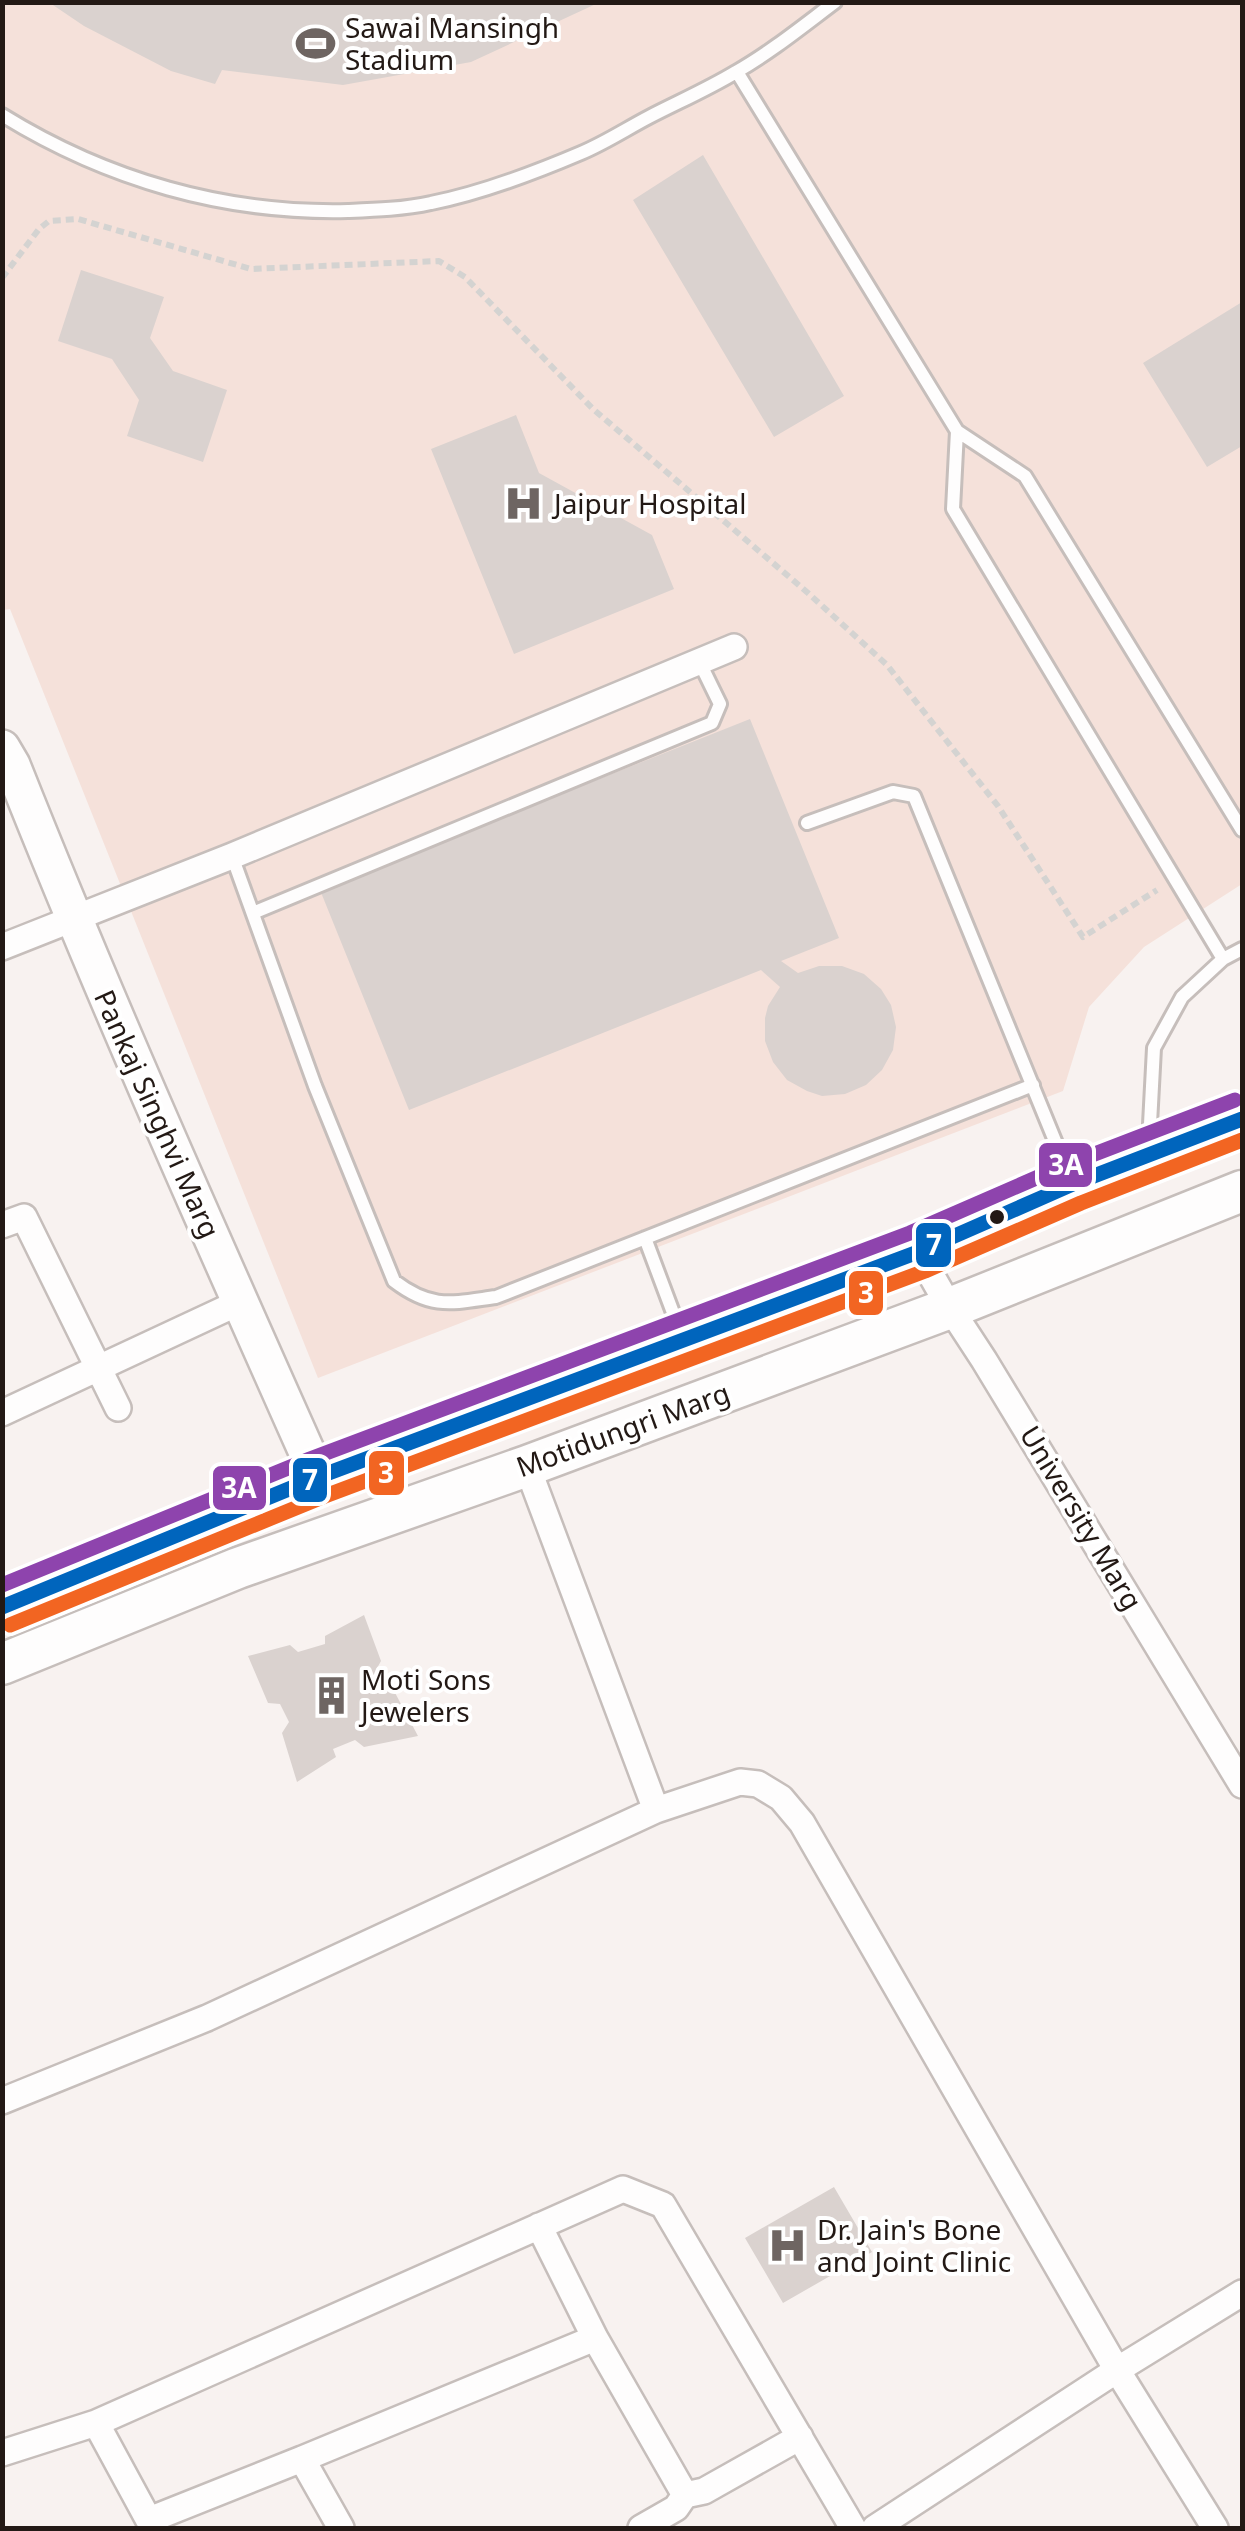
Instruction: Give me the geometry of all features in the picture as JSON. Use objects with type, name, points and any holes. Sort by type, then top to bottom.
[{"type":"main road","points":[[2,1607],[318,1477],[918,1252],[1073,1184],[1242,1119]]},
{"type":"main road","name":"Motidungri Marg","points":[[2,1664],[238,1568],[528,1466],[950,1308],[1242,1191]]},
{"type":"street","points":[[2,948],[734,647]]},
{"type":"street","name":"Pankaj Singhvi Marg","points":[[2,748],[318,1477]]},
{"type":"street","points":[[2,1224],[24,1217],[118,1408]]},
{"type":"street","name":"University Marg","points":[[918,1252],[1242,1785]]},
{"type":"street","points":[[2,1413],[240,1302]]},
{"type":"street","points":[[528,1466],[656,1810]]},
{"type":"street","points":[[2,2102],[206,2018],[656,1810],[740,1782],[758,1784],[781,1798],[802,1823],[1117,2370],[1215,2528]]},
{"type":"street","points":[[2,2453],[96,2422],[623,2189],[663,2205],[854,2528]]},
{"type":"street","points":[[539,2226],[595,2338],[684,2495]]},
{"type":"street","points":[[875,2528],[1242,2293]]},
{"type":"street","points":[[96,2422],[151,2524],[595,2338]]},
{"type":"street","points":[[641,2528],[676,2508],[684,2495],[704,2491],[800,2437]]},
{"type":"street","points":[[302,2459],[340,2528]]},
{"type":"lane","points":[[2,115],[82,158],[137,180],[222,202],[324,212],[430,204],[502,183],[584,152],[737,72],[836,2]]},
{"type":"lane","points":[[737,72],[957,431],[1024,476],[1242,830]]},
{"type":"lane","points":[[957,431],[953,509],[1224,958]]},
{"type":"lane","points":[[253,913],[712,723],[720,704],[699,661]]},
{"type":"lane","points":[[808,823],[893,792],[914,796],[1073,1184]]},
{"type":"lane","points":[[232,856],[315,1086],[394,1281],[413,1295],[444,1304],[496,1296],[1033,1085]]},
{"type":"lane","points":[[1157,1151],[1150,1124],[1154,1048],[1182,997],[1224,958],[1242,949]]},
{"type":"lane","points":[[644,1238],[684,1340]]},
{"type":"path","points":[[2,278],[49,221],[78,219],[251,270],[440,261],[465,276],[593,409],[887,664],[998,806],[1084,937],[1174,879]]},
{"type":"shaded area","points":[[3,3],[1242,3],[1242,884],[1144,947],[1089,1007],[1063,1091],[318,1378],[10,609],[3,610]]},
{"type":"building","name":"Sawai Mansingh Stadium","points":[[50,3],[598,3],[471,62],[343,85],[222,70],[215,84],[171,71],[84,26]]},
{"type":"building","points":[[703,155],[844,396],[774,437],[633,200]]},
{"type":"building","points":[[81,270],[164,297],[150,338],[173,371],[227,390],[203,462],[127,436],[139,400],[112,359],[58,341]]},
{"type":"building","points":[[1242,302],[1242,446],[1207,467],[1143,363]]},
{"type":"building","name":"Jaipur Hospital","points":[[516,415],[539,473],[652,535],[674,589],[514,654],[431,449]]},
{"type":"building","points":[[750,719],[839,938],[781,961],[798,973],[819,966],[842,966],[864,974],[881,989],[891,1005],[896,1027],[893,1050],[882,1070],[866,1085],[845,1094],[822,1096],[787,1080],[773,1062],[765,1041],[768,1006],[780,987],[761,970],[409,1110],[320,890]]},
{"type":"building","name":"Moti Sons Jewelers","points":[[364,1615],[381,1661],[376,1670],[382,1689],[393,1689],[418,1736],[364,1747],[355,1740],[333,1749],[336,1757],[297,1782],[282,1733],[289,1722],[280,1704],[268,1703],[248,1656],[290,1645],[298,1652],[325,1644],[325,1636]]},
{"type":"building","points":[[834,2187],[872,2252],[783,2303],[745,2238]]},
{"type":"transit line","name":"3A","points":[[2,1585],[310,1459],[910,1233],[1066,1165],[1235,1100]]},
{"type":"transit line","name":"7","points":[[2,1607],[318,1477],[918,1252],[1073,1184],[1242,1119]]},
{"type":"transit line","name":"3","points":[[10,1625],[325,1496],[925,1271],[1081,1203],[1242,1140]]},
{"type":"place","name":"Sawai Mansingh Stadium","points":[[315,44]]},
{"type":"place","name":"Jaipur Hospital","points":[[524,504]]},
{"type":"place","name":"Moti Sons Jewelers","points":[[331,1696]]},
{"type":"place","name":"Dr. Jain's Bone and Joint Clinic","points":[[787,2246]]}]
